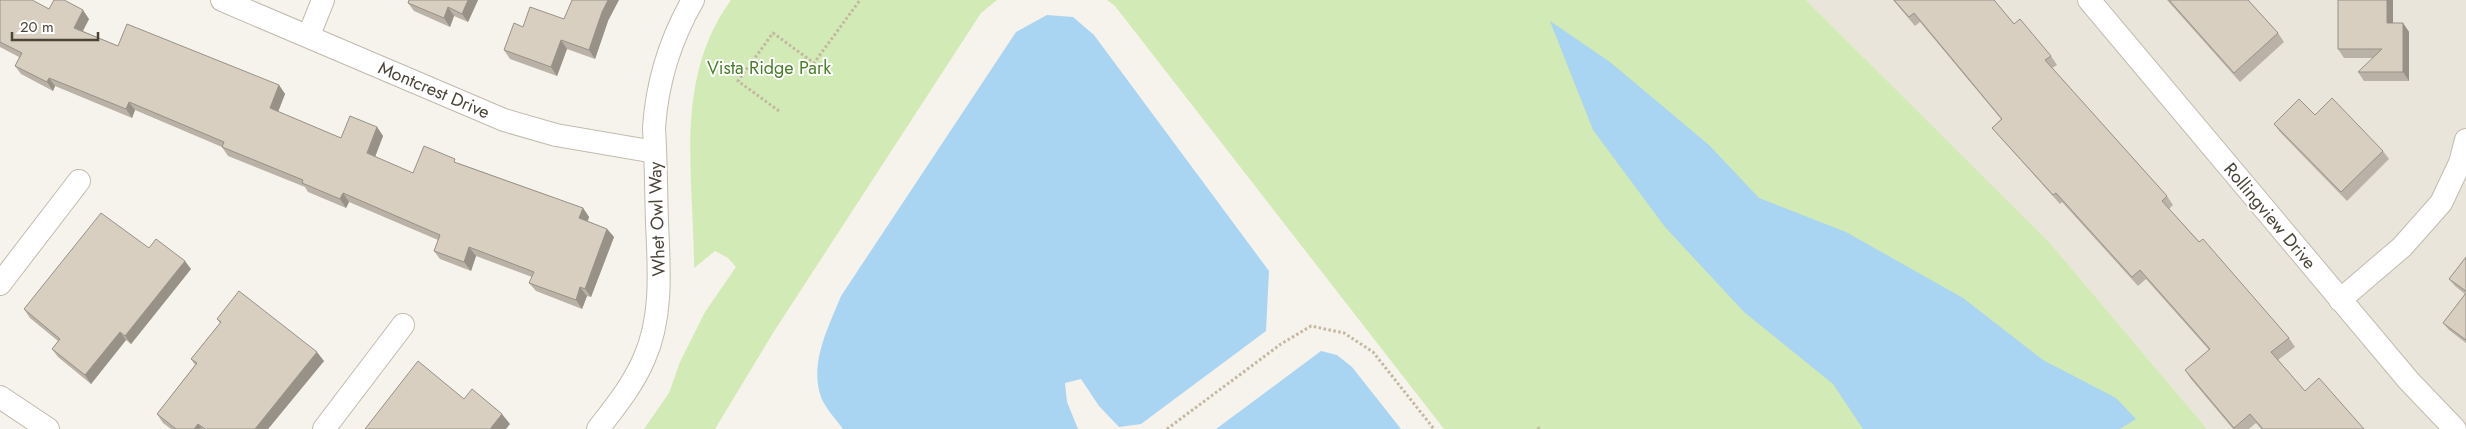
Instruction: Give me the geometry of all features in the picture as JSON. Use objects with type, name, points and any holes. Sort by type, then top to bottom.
[{"type":"street","name":"Montcrest Drive","points":[[222,0],[504,120],[556,135],[655,152]]},
{"type":"street","points":[[309,36],[323,0]]},
{"type":"street","name":"Whet Owl Way","points":[[598,429],[634,379],[645,358],[658,305],[659,277],[654,128],[659,84],[672,41],[693,0]]},
{"type":"street","name":"Rollingview Drive","points":[[2089,0],[2409,381],[2455,429]]},
{"type":"street","points":[[2340,300],[2402,247],[2441,203],[2460,163],[2466,140]]},
{"type":"street","points":[[0,284],[79,180]]},
{"type":"street","points":[[324,429],[404,325]]},
{"type":"street","points":[[0,397],[48,429]]},
{"type":"path","points":[[779,111],[738,81],[773,33],[814,63],[860,0]]},
{"type":"path","points":[[1167,429],[1281,344],[1312,326],[1344,332],[1373,352],[1434,429]]},
{"type":"shaded area","points":[[1806,0],[2466,0],[2466,429],[2207,429],[2050,243]]},
{"type":"green space","name":"Vista Ridge Park","points":[[731,0],[997,0],[981,13],[773,333],[715,429],[644,429],[669,393],[680,362],[705,312],[736,267],[728,258],[715,251],[694,268],[690,164],[694,96],[701,62],[713,30]]},
{"type":"green space","points":[[1107,0],[1806,0],[2050,243],[2207,429],[1444,429],[1115,6]]},
{"type":"water","points":[[1047,15],[1073,17],[1094,35],[1269,271],[1266,331],[1141,424],[1119,427],[1099,406],[1081,379],[1065,383],[1067,402],[1078,429],[843,429],[821,397],[817,371],[826,332],[841,296],[1016,32]]},
{"type":"water","points":[[1550,21],[1610,62],[1709,145],[1759,198],[1846,232],[1963,298],[2043,360],[2116,398],[2136,419],[2120,429],[1863,429],[1833,384],[1744,312],[1665,227],[1593,130]]},
{"type":"water","points":[[1321,351],[1337,355],[1352,367],[1401,429],[1216,429]]},
{"type":"building","points":[[0,0],[32,0],[49,9],[54,0],[64,0],[83,10],[74,28],[118,46],[127,24],[279,85],[270,108],[341,138],[350,116],[377,127],[367,153],[413,173],[424,146],[455,159],[454,162],[583,208],[579,218],[607,229],[585,289],[580,287],[576,300],[529,283],[534,272],[469,247],[464,262],[434,251],[440,235],[343,193],[340,199],[302,183],[303,180],[222,147],[224,142],[129,102],[126,109],[49,78],[47,82],[15,66],[22,53],[0,42]]},
{"type":"building","points":[[409,0],[468,0],[462,14],[448,7],[444,18],[408,3]]},
{"type":"building","points":[[572,0],[608,0],[589,50],[561,40],[551,67],[504,50],[514,23],[523,27],[530,7],[564,19]]},
{"type":"building","points":[[1894,0],[1994,0],[2014,24],[2020,19],[2051,56],[2045,60],[2167,196],[2162,201],[2199,242],[2203,239],[2289,338],[2271,352],[2305,391],[2319,378],[2364,429],[2263,429],[2250,414],[2234,428],[2185,370],[2210,349],[2140,270],[2132,277],[2056,193],[2053,195],[1992,128],[2002,119],[1914,13],[1909,17]]},
{"type":"building","points":[[2169,0],[2248,0],[2278,33],[2234,73]]},
{"type":"building","points":[[2338,0],[2387,0],[2387,23],[2403,23],[2403,72],[2358,72],[2382,49],[2338,49]]},
{"type":"building","points":[[2332,98],[2383,151],[2341,192],[2274,124],[2299,99],[2315,115]]},
{"type":"building","points":[[101,213],[149,248],[156,239],[185,261],[125,336],[120,332],[85,375],[52,349],[60,339],[24,309]]},
{"type":"building","points":[[2466,257],[2466,291],[2449,279]]},
{"type":"building","points":[[239,291],[317,352],[255,429],[205,429],[198,424],[194,429],[176,429],[157,414],[197,363],[191,359],[221,322],[217,319]]},
{"type":"building","points":[[2466,293],[2466,340],[2443,323]]},
{"type":"building","points":[[418,361],[464,399],[472,389],[502,414],[490,429],[365,429]]}]
